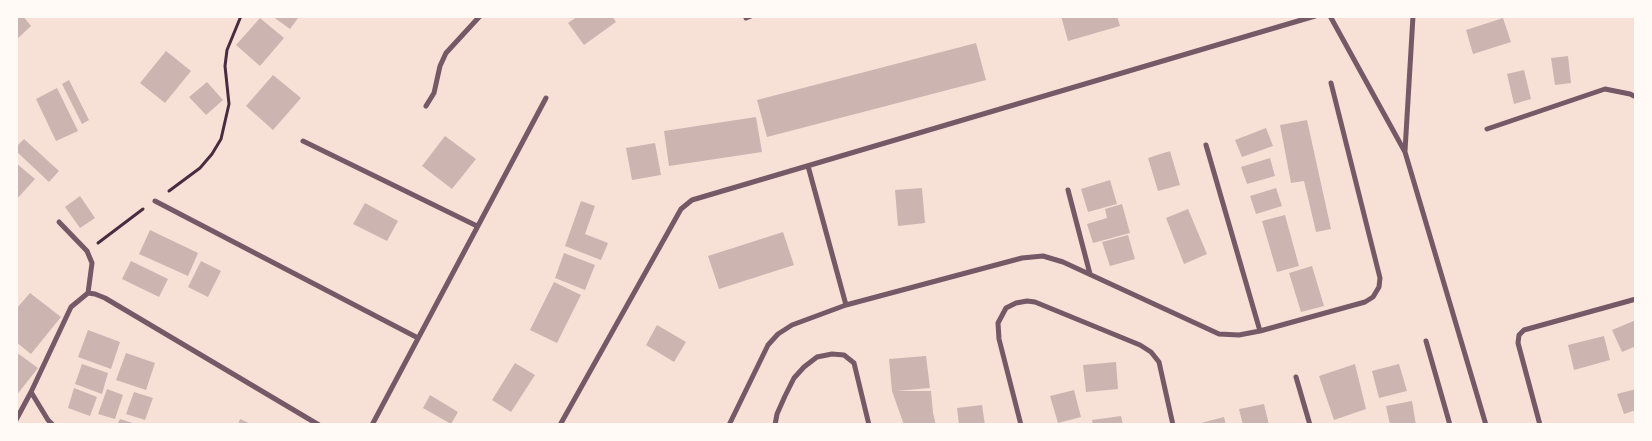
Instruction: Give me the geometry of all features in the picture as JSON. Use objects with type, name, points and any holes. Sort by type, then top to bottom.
[{"type":"street","points":[[426,106],[434,93],[440,66],[446,53],[480,16]]},
{"type":"street","points":[[560,425],[681,209],[692,200],[1315,16]]},
{"type":"street","points":[[1330,16],[1405,152],[1486,425]]},
{"type":"street","points":[[1405,152],[1413,16]]},
{"type":"street","points":[[729,425],[768,345],[778,334],[792,325],[846,304],[1022,258],[1043,256],[1063,262],[1219,334],[1239,335],[1365,302],[1373,297],[1379,287],[1380,278],[1331,83]]},
{"type":"street","points":[[1487,129],[1605,89],[1636,97]]},
{"type":"street","points":[[372,425],[546,98]]},
{"type":"street","points":[[303,141],[477,226]]},
{"type":"street","points":[[1206,145],[1260,330]]},
{"type":"street","points":[[808,166],[846,304]]},
{"type":"street","points":[[1068,190],[1090,274]]},
{"type":"street","points":[[155,201],[418,338]]},
{"type":"street","points":[[58,222],[87,251],[92,264],[88,294]]},
{"type":"street","points":[[16,420],[71,307],[88,294],[95,294],[105,298],[319,425]]},
{"type":"street","points":[[1540,425],[1518,343],[1519,335],[1524,330],[1636,299]]},
{"type":"street","points":[[1021,425],[999,339],[998,322],[1006,308],[1016,303],[1027,301],[1053,309],[1140,345],[1151,352],[1159,362],[1173,425]]},
{"type":"street","points":[[1426,341],[1450,425]]},
{"type":"street","points":[[775,425],[777,414],[794,378],[804,367],[817,358],[832,354],[844,355],[854,363],[868,425]]},
{"type":"street","points":[[1296,377],[1310,425]]},
{"type":"street","points":[[31,392],[42,412],[53,425]]},
{"type":"path","points":[[97,244],[200,168],[212,154],[221,139],[229,104],[225,66],[227,50],[241,16]]},
{"type":"building","points":[[16,16],[23,16],[31,26],[16,40]]},
{"type":"building","points":[[272,16],[296,16],[298,18],[290,29]]},
{"type":"building","points":[[578,16],[612,16],[616,22],[584,45],[568,23]]},
{"type":"building","points":[[1061,16],[1117,16],[1120,26],[1068,41]]},
{"type":"building","points":[[260,18],[284,38],[260,66],[236,45]]},
{"type":"building","points":[[1503,18],[1511,42],[1473,54],[1466,30]]},
{"type":"building","points":[[976,43],[986,80],[767,137],[757,100]]},
{"type":"building","points":[[166,51],[191,71],[165,103],[140,83]]},
{"type":"building","points":[[1568,56],[1571,83],[1555,85],[1551,58]]},
{"type":"building","points":[[1524,70],[1531,99],[1514,104],[1507,74]]},
{"type":"building","points":[[273,75],[301,98],[273,130],[246,106]]},
{"type":"building","points":[[69,80],[89,120],[82,124],[62,84]]},
{"type":"building","points":[[207,82],[223,100],[206,115],[189,97]]},
{"type":"building","points":[[57,88],[78,131],[56,141],[36,99]]},
{"type":"building","points":[[756,117],[762,152],[669,166],[664,131]]},
{"type":"building","points":[[1307,120],[1331,229],[1316,232],[1304,181],[1291,183],[1280,125]]},
{"type":"building","points":[[1266,128],[1273,146],[1242,157],[1235,140]]},
{"type":"building","points":[[445,136],[476,159],[452,189],[422,166]]},
{"type":"building","points":[[24,139],[59,171],[49,182],[16,151],[16,147]]},
{"type":"building","points":[[655,143],[661,175],[632,180],[626,148]]},
{"type":"building","points":[[1170,151],[1180,185],[1158,191],[1148,158]]},
{"type":"building","points":[[1270,158],[1275,176],[1247,184],[1241,167]]},
{"type":"building","points":[[16,163],[35,179],[16,200]]},
{"type":"building","points":[[1110,180],[1117,204],[1088,212],[1081,189]]},
{"type":"building","points":[[922,188],[925,223],[898,226],[895,190]]},
{"type":"building","points":[[1276,188],[1282,206],[1256,214],[1250,196]]},
{"type":"building","points":[[80,196],[95,218],[80,228],[65,207]]},
{"type":"building","points":[[581,201],[595,206],[585,234],[608,243],[601,260],[565,246]]},
{"type":"building","points":[[365,203],[398,221],[387,241],[353,224]]},
{"type":"building","points":[[1122,204],[1130,233],[1093,243],[1087,224],[1107,218],[1105,209]]},
{"type":"building","points":[[1188,209],[1207,254],[1184,264],[1166,218]]},
{"type":"building","points":[[1285,215],[1299,266],[1277,272],[1262,221]]},
{"type":"building","points":[[150,230],[198,253],[188,276],[139,254]]},
{"type":"building","points":[[783,232],[794,265],[719,289],[708,256]]},
{"type":"building","points":[[1128,235],[1135,259],[1110,266],[1102,242]]},
{"type":"building","points":[[564,253],[595,265],[585,290],[555,278]]},
{"type":"building","points":[[131,261],[168,279],[159,297],[122,279]]},
{"type":"building","points":[[201,261],[221,271],[208,297],[188,287]]},
{"type":"building","points":[[1312,266],[1324,306],[1301,312],[1289,273]]},
{"type":"building","points":[[554,282],[581,295],[557,343],[530,330]]},
{"type":"building","points":[[30,293],[61,317],[31,354],[16,342],[16,309]]},
{"type":"building","points":[[1636,320],[1636,346],[1622,352],[1612,330]]},
{"type":"building","points":[[657,325],[686,342],[674,362],[646,345]]},
{"type":"building","points":[[88,330],[120,342],[111,369],[78,357]]},
{"type":"building","points":[[1604,336],[1610,360],[1574,370],[1568,345]]},
{"type":"building","points":[[16,352],[38,368],[16,396]]},
{"type":"building","points":[[126,353],[155,363],[146,390],[116,380]]},
{"type":"building","points":[[926,356],[930,388],[896,391],[931,391],[936,425],[904,425],[892,391],[889,359]]},
{"type":"building","points":[[1116,362],[1118,389],[1086,392],[1083,365]]},
{"type":"building","points":[[515,363],[535,375],[511,412],[492,400]]},
{"type":"building","points":[[82,364],[108,373],[102,394],[75,384]]},
{"type":"building","points":[[1355,364],[1366,409],[1334,420],[1319,376]]},
{"type":"building","points":[[1399,364],[1407,391],[1379,398],[1372,371]]},
{"type":"building","points":[[74,388],[97,397],[90,416],[68,408]]},
{"type":"building","points":[[107,389],[123,395],[115,419],[98,414]]},
{"type":"building","points":[[1636,389],[1636,410],[1624,414],[1617,394]]},
{"type":"building","points":[[1074,390],[1081,417],[1058,423],[1050,396]]},
{"type":"building","points":[[134,392],[153,398],[145,420],[126,414]]},
{"type":"building","points":[[430,395],[458,412],[451,424],[423,408]]},
{"type":"building","points":[[1412,401],[1416,425],[1390,425],[1386,406]]},
{"type":"building","points":[[1264,404],[1269,425],[1243,425],[1239,409]]},
{"type":"building","points":[[982,405],[985,425],[959,425],[957,408]]},
{"type":"building","points":[[1121,416],[1123,425],[1093,425],[1092,420]]},
{"type":"building","points":[[1224,417],[1226,425],[1197,425],[1197,424]]},
{"type":"building","points":[[120,419],[136,424],[136,425],[117,425]]},
{"type":"building","points":[[240,419],[253,425],[238,425]]}]
